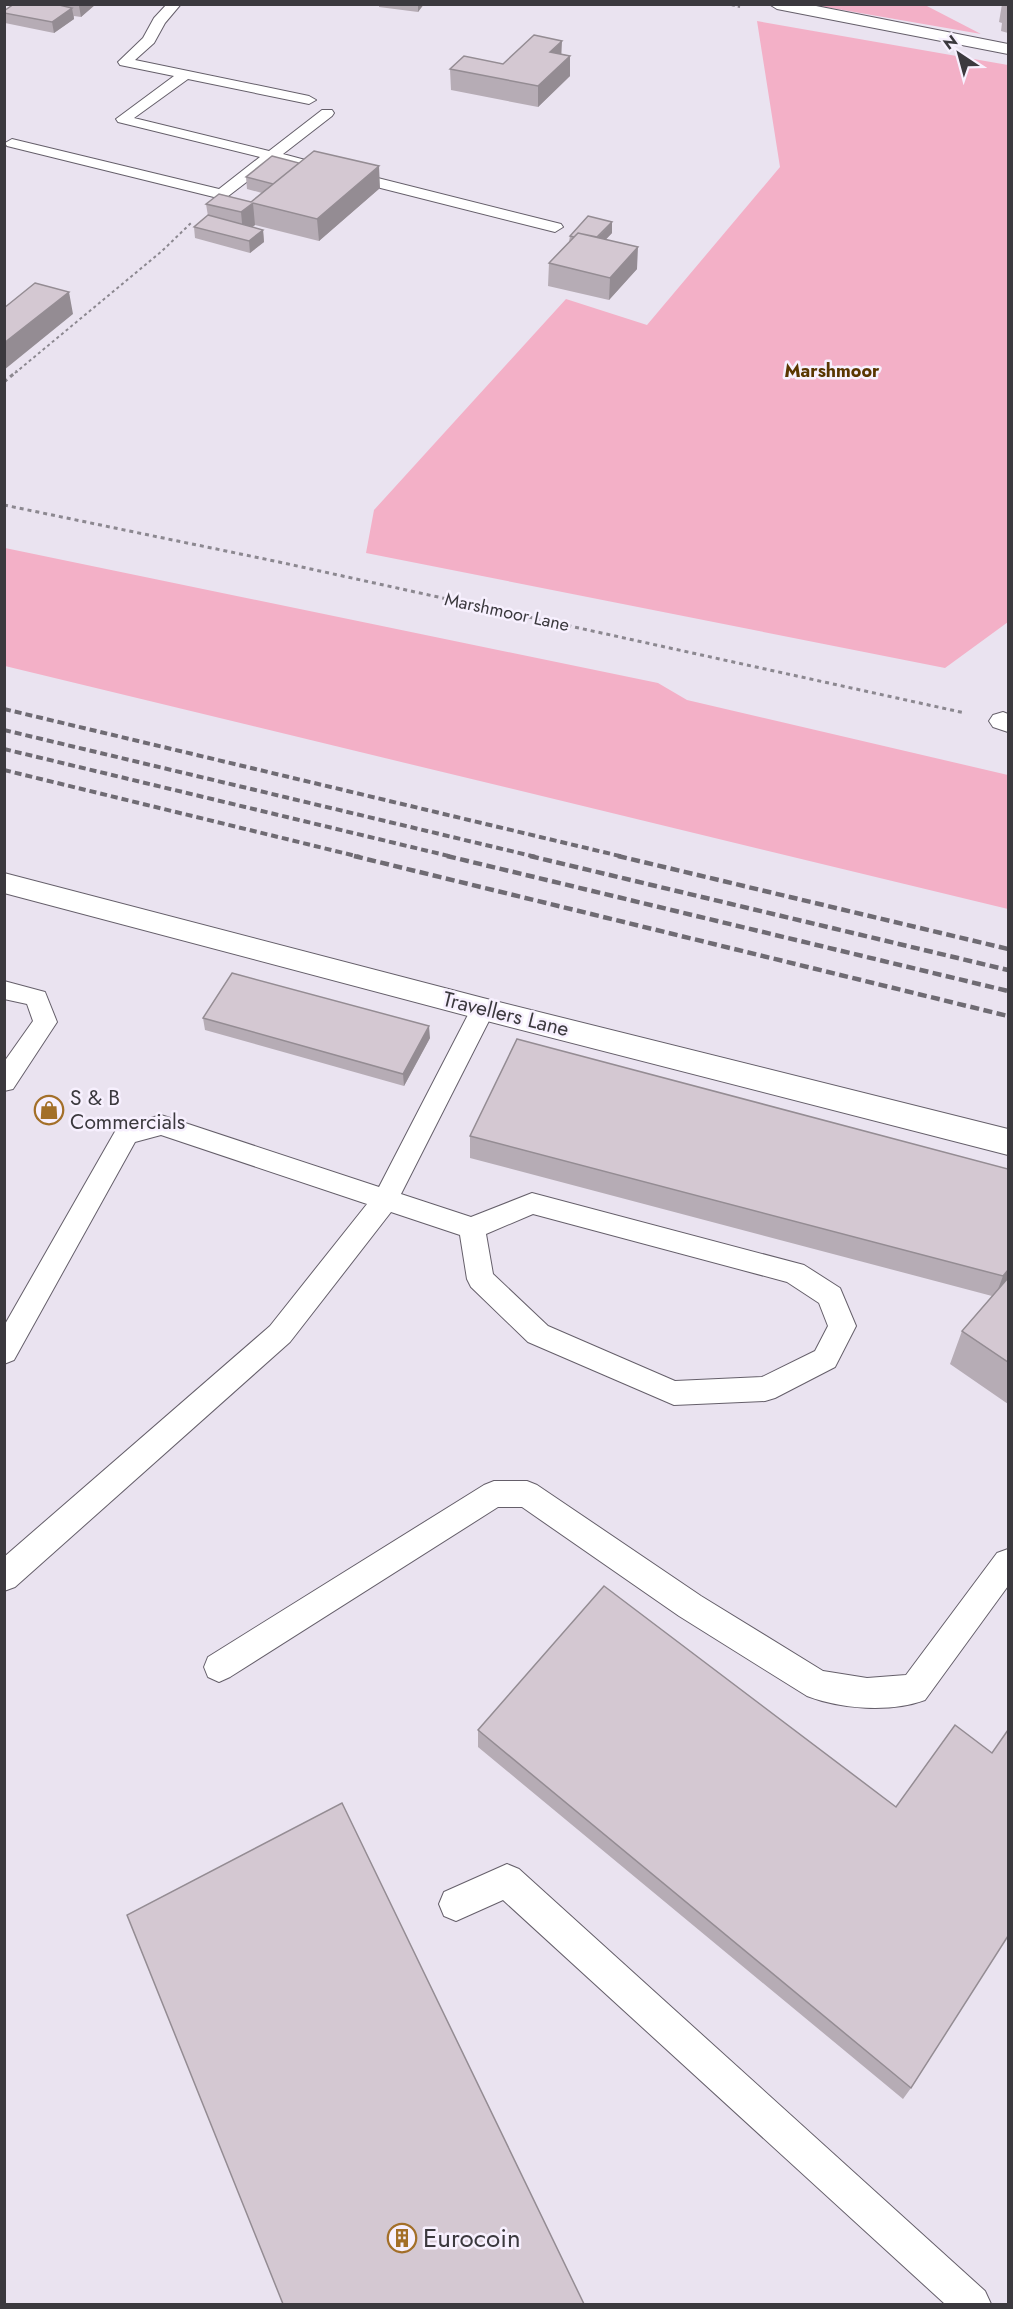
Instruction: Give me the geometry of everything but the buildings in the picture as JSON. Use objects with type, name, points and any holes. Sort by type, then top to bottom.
[{"type":"street","points":[[777,4],[1008,49]]},
{"type":"street","name":"Travellers Lane","points":[[4,883],[483,1009],[1008,1142]]},
{"type":"lane","points":[[175,4],[159,21],[149,40],[125,62],[309,100]]},
{"type":"lane","points":[[185,75],[123,119],[555,227]]},
{"type":"lane","points":[[12,144],[222,194],[327,113]]},
{"type":"lane","points":[[4,990],[38,998],[45,1022],[4,1082]]},
{"type":"lane","points":[[4,1577],[280,1334],[385,1200],[483,1009]]},
{"type":"lane","points":[[4,1352],[126,1135],[161,1125],[472,1228],[532,1203],[795,1274],[830,1296],[842,1326],[825,1359],[765,1389],[674,1393],[538,1334],[480,1279],[472,1228]]},
{"type":"lane","points":[[219,1667],[494,1494],[527,1494],[690,1606],[818,1685],[867,1693],[914,1689],[1008,1563]]},
{"type":"lane","points":[[456,1904],[507,1881],[972,2304]]},
{"type":"path","points":[[4,382],[162,251],[222,194]]},
{"type":"path","name":"Marshmoor Lane","points":[[4,505],[279,562],[1006,722]]},
{"type":"shaded area","points":[[814,5],[925,5],[981,34]]},
{"type":"shaded area","points":[[757,21],[1008,65],[1008,622],[945,668],[366,553],[374,510],[566,299],[647,325],[780,167]]},
{"type":"shaded area","points":[[5,548],[658,683],[687,700],[1008,775],[1008,909],[5,666]]},
{"type":"railway","points":[[4,709],[624,857]]},
{"type":"railway","points":[[4,730],[536,857]]},
{"type":"railway","points":[[4,749],[453,857]]},
{"type":"railway","points":[[4,770],[360,857]]},
{"type":"railway","points":[[354,856],[1008,1016]]},
{"type":"railway","points":[[447,856],[1008,991]]},
{"type":"railway","points":[[530,856],[1008,970]]},
{"type":"railway","points":[[618,856],[1008,949]]},
{"type":"place","name":"S & B Commercials","points":[[49,1110]]},
{"type":"place","name":"Eurocoin","points":[[402,2238]]},
{"type":"district","name":"Marshmoor","points":[[832,371]]}]
